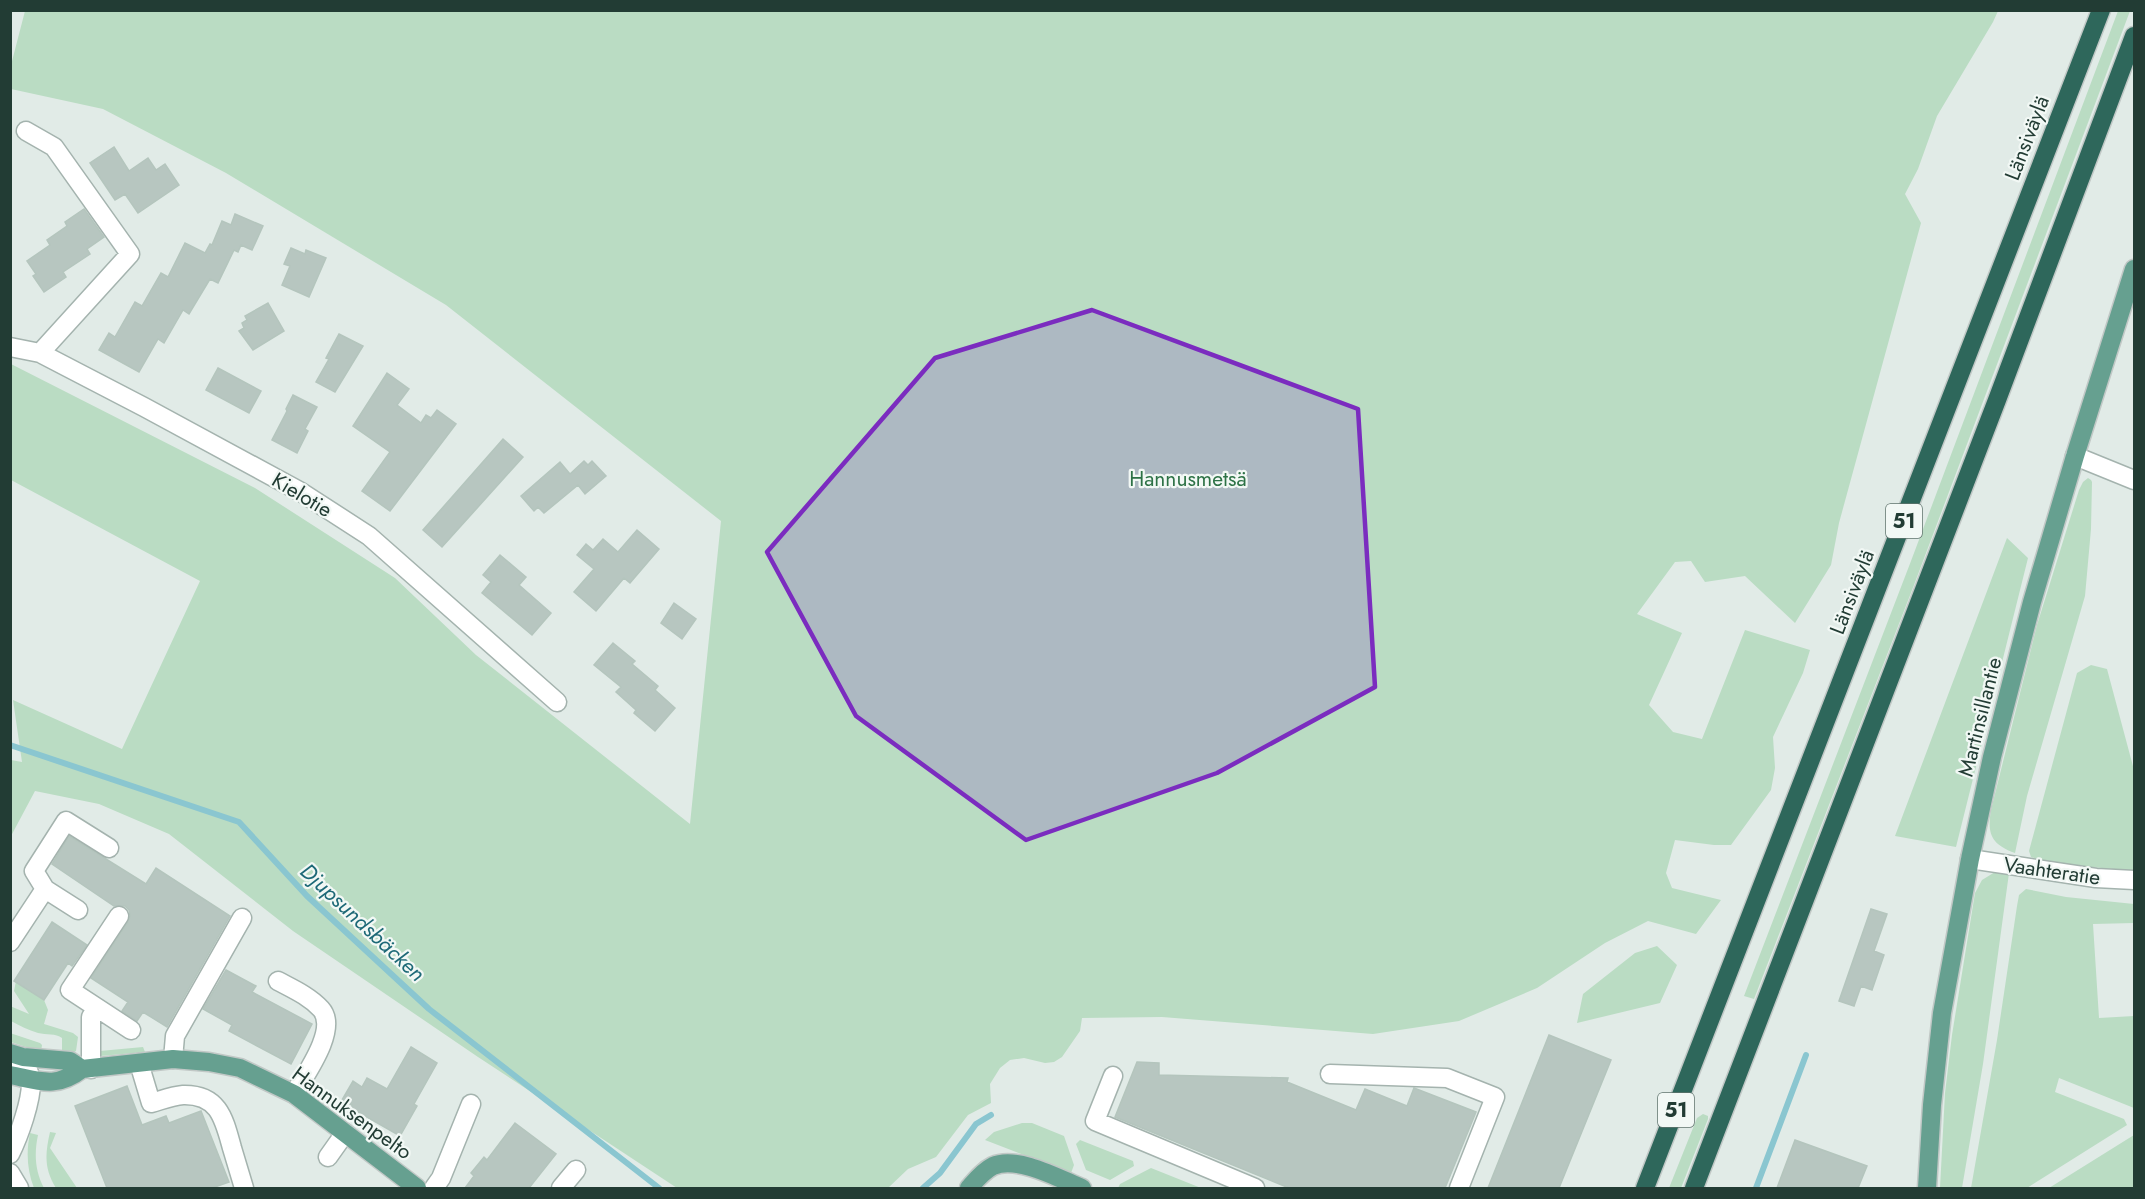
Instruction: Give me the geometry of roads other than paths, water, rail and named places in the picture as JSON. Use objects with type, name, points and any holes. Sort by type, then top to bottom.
[{"type":"highway","name":"Länsiväylä","points":[[1645,1188],[2101,10]]},
{"type":"highway","name":"51","points":[[1694,1188],[1993,411],[2134,36]]},
{"type":"main road","name":"Martinsillantie","points":[[1927,1188],[1932,1105],[1942,1013],[1970,859],[1992,757],[2029,613],[2075,456],[2134,269]]},
{"type":"main road","name":"Hannuksenpelto","points":[[16,1055],[69,1061],[86,1069]]},
{"type":"main road","name":"Hannuksenpelto","points":[[10,1073],[54,1083],[68,1079],[86,1069],[173,1059],[209,1062],[240,1068],[294,1094],[417,1188]]},
{"type":"main road","points":[[969,1188],[986,1170],[1004,1163],[1031,1167],[1082,1188]]},
{"type":"street","points":[[26,131],[54,147],[130,254],[40,353]]},
{"type":"street","name":"Kielotie","points":[[10,346],[40,353],[301,492],[369,536],[557,702]]},
{"type":"street","points":[[2075,456],[2134,480]]},
{"type":"street","points":[[78,909],[45,889],[34,871],[66,821],[109,848]]},
{"type":"street","name":"Vaahteratie","points":[[1970,859],[2085,877],[2134,880]]},
{"type":"street","points":[[10,942],[45,889]]},
{"type":"street","points":[[118,916],[70,990],[131,1030]]},
{"type":"street","points":[[173,1059],[175,1036],[242,918]]},
{"type":"street","points":[[278,981],[305,996],[323,1011],[328,1029],[294,1094]]},
{"type":"street","points":[[86,1069],[91,1017],[97,1008]]},
{"type":"street","points":[[10,1073],[16,1055]]},
{"type":"street","points":[[10,1154],[18,1138],[26,1110],[31,1079],[16,1055]]},
{"type":"street","points":[[139,1063],[151,1103],[182,1095],[210,1101],[216,1107],[226,1126],[244,1188]]},
{"type":"street","points":[[1330,1074],[1447,1078],[1495,1096],[1459,1188]]},
{"type":"street","points":[[1113,1076],[1095,1120],[1255,1188]]},
{"type":"street","points":[[444,1185],[471,1104]]},
{"type":"street","points":[[328,1157],[345,1133]]},
{"type":"street","points":[[561,1188],[576,1170]]},
{"type":"street","points":[[10,1173],[19,1188]]},
{"type":"waterway","name":"Djupsundsbäcken","points":[[10,745],[239,822],[307,896],[429,1009],[659,1188]]},
{"type":"waterway","points":[[1756,1188],[1806,1055]]},
{"type":"waterway","name":"Djupsundsbäcken","points":[[923,1188],[940,1173],[976,1124],[991,1115]]},
{"type":"park label","name":"Hannusmetsä","points":[[1188,479]]}]
